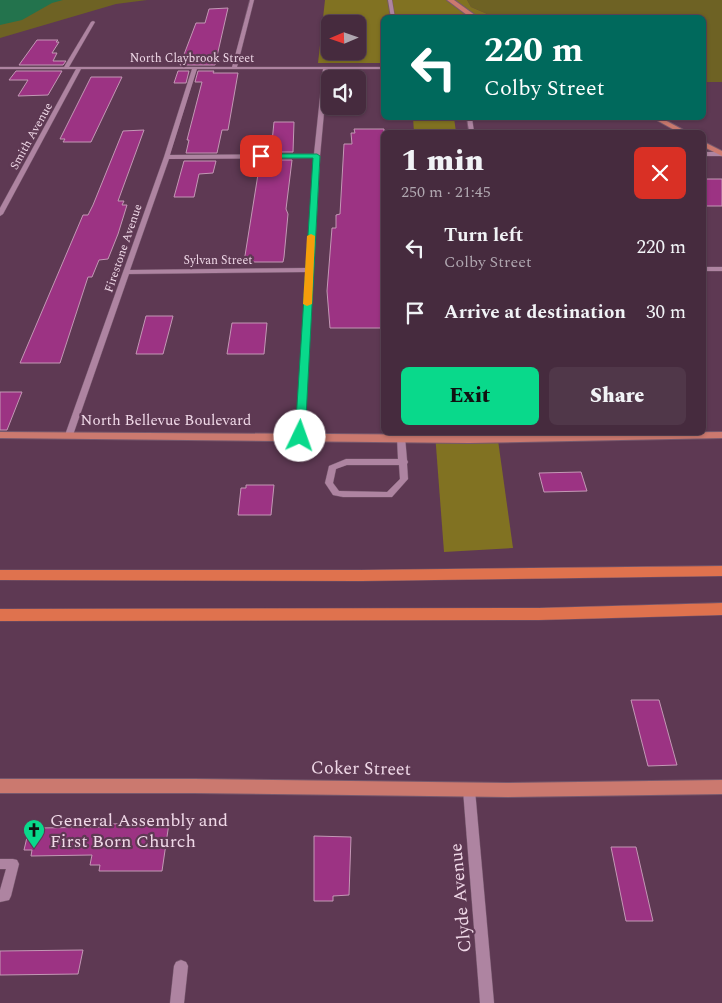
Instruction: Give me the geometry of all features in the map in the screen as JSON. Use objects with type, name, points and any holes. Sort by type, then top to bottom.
[{"type":"highway","points":[[0,575],[529,575],[722,571]]},
{"type":"highway","points":[[0,615],[539,614],[722,609]]},
{"type":"main road","points":[[450,0],[472,15]]},
{"type":"main road","points":[[660,120],[680,130]]},
{"type":"main road","points":[[706,145],[722,154]]},
{"type":"main road","name":"North Bellevue Boulevard","points":[[0,435],[401,437],[722,435]]},
{"type":"main road","name":"Coker Street","points":[[0,786],[194,786],[469,790],[722,787]]},
{"type":"street","points":[[234,68],[252,0]]},
{"type":"street","points":[[390,0],[392,15]]},
{"type":"street","points":[[66,67],[93,22]]},
{"type":"street","name":"Smith Avenue","points":[[0,214],[80,67]]},
{"type":"street","name":"North Claybrook Street","points":[[0,68],[381,68]]},
{"type":"street","name":"Firestone Avenue","points":[[69,435],[167,157],[195,68]]},
{"type":"street","points":[[300,436],[317,156],[326,68]]},
{"type":"street","points":[[706,154],[722,154]]},
{"type":"street","points":[[167,157],[317,156]]},
{"type":"street","points":[[706,269],[722,269]]},
{"type":"street","name":"Sylvan Street","points":[[126,272],[309,270]]},
{"type":"street","points":[[401,437],[404,462],[404,479],[388,495],[336,493],[329,483],[332,468],[338,464],[346,462],[404,462]]},
{"type":"street","name":"Clyde Avenue","points":[[469,790],[487,1003]]},
{"type":"street","points":[[0,864],[13,864],[5,896],[0,896]]},
{"type":"street","points":[[177,1003],[180,966]]},
{"type":"shaded area","points":[[0,0],[147,0],[116,4],[0,38]]},
{"type":"shaded area","points":[[0,0],[63,0],[52,3],[22,20],[0,25]]},
{"type":"shaded area","points":[[325,0],[467,0],[471,7],[489,15],[381,15],[381,63],[318,63],[321,36],[321,60],[366,60],[366,15],[323,15]]},
{"type":"shaded area","points":[[467,0],[722,0],[722,82],[706,82],[706,15],[489,15],[471,7]]},
{"type":"shaded area","points":[[413,120],[454,120],[456,130],[414,130]]},
{"type":"shaded area","points":[[435,435],[497,435],[513,548],[444,552]]},
{"type":"building","points":[[228,8],[215,65],[180,65],[196,23],[205,23],[209,9]]},
{"type":"building","points":[[37,40],[58,40],[56,42],[59,42],[52,53],[57,53],[53,61],[66,61],[63,65],[19,65]]},
{"type":"building","points":[[16,71],[62,71],[48,95],[18,96],[28,80],[9,80]]},
{"type":"building","points":[[178,71],[189,71],[186,83],[174,83]]},
{"type":"building","points":[[198,71],[238,73],[228,130],[222,130],[217,153],[186,153],[189,140],[187,140],[202,82],[195,82]]},
{"type":"building","points":[[91,77],[122,77],[91,142],[63,142],[65,139],[60,139]]},
{"type":"building","points":[[274,122],[294,122],[293,152],[271,152]]},
{"type":"building","points":[[354,129],[384,129],[381,130],[381,328],[330,328],[327,291],[332,228],[336,228],[336,215],[340,214],[344,144],[352,144],[351,133],[355,133]]},
{"type":"building","points":[[144,130],[118,201],[124,201],[122,205],[127,205],[118,234],[108,259],[99,260],[92,277],[88,277],[60,363],[20,363],[83,215],[88,215],[93,205],[123,131]]},
{"type":"building","points":[[270,160],[292,160],[286,209],[288,214],[283,262],[244,262],[259,168],[269,168]]},
{"type":"building","points":[[184,161],[216,161],[213,173],[199,174],[194,197],[174,197]]},
{"type":"building","points":[[706,179],[722,179],[722,206],[706,206]]},
{"type":"building","points":[[146,316],[173,316],[163,354],[136,354]]},
{"type":"building","points":[[232,323],[267,323],[264,354],[227,354]]},
{"type":"building","points":[[0,392],[22,392],[7,430],[0,430]]},
{"type":"building","points":[[581,472],[587,491],[544,492],[539,473]]},
{"type":"building","points":[[246,485],[274,485],[271,515],[238,515],[241,488],[246,488]]},
{"type":"building","points":[[631,700],[659,700],[677,765],[648,766]]},
{"type":"building","points":[[169,823],[162,871],[99,871],[100,865],[90,865],[92,855],[31,856],[32,850],[24,850],[28,833],[37,833],[38,828],[107,827],[108,824]]},
{"type":"building","points":[[314,836],[351,837],[349,895],[333,896],[333,901],[314,901]]},
{"type":"building","points":[[611,847],[636,847],[653,921],[626,921]]},
{"type":"building","points":[[83,950],[78,974],[0,975],[0,951]]},
{"type":"slow traffic","points":[[307,304],[311,236]]},
{"type":"place","name":"General Assembly and First Born Church","points":[[34,849]]},
{"type":"route","points":[[261,156],[317,156],[300,436]]}]
